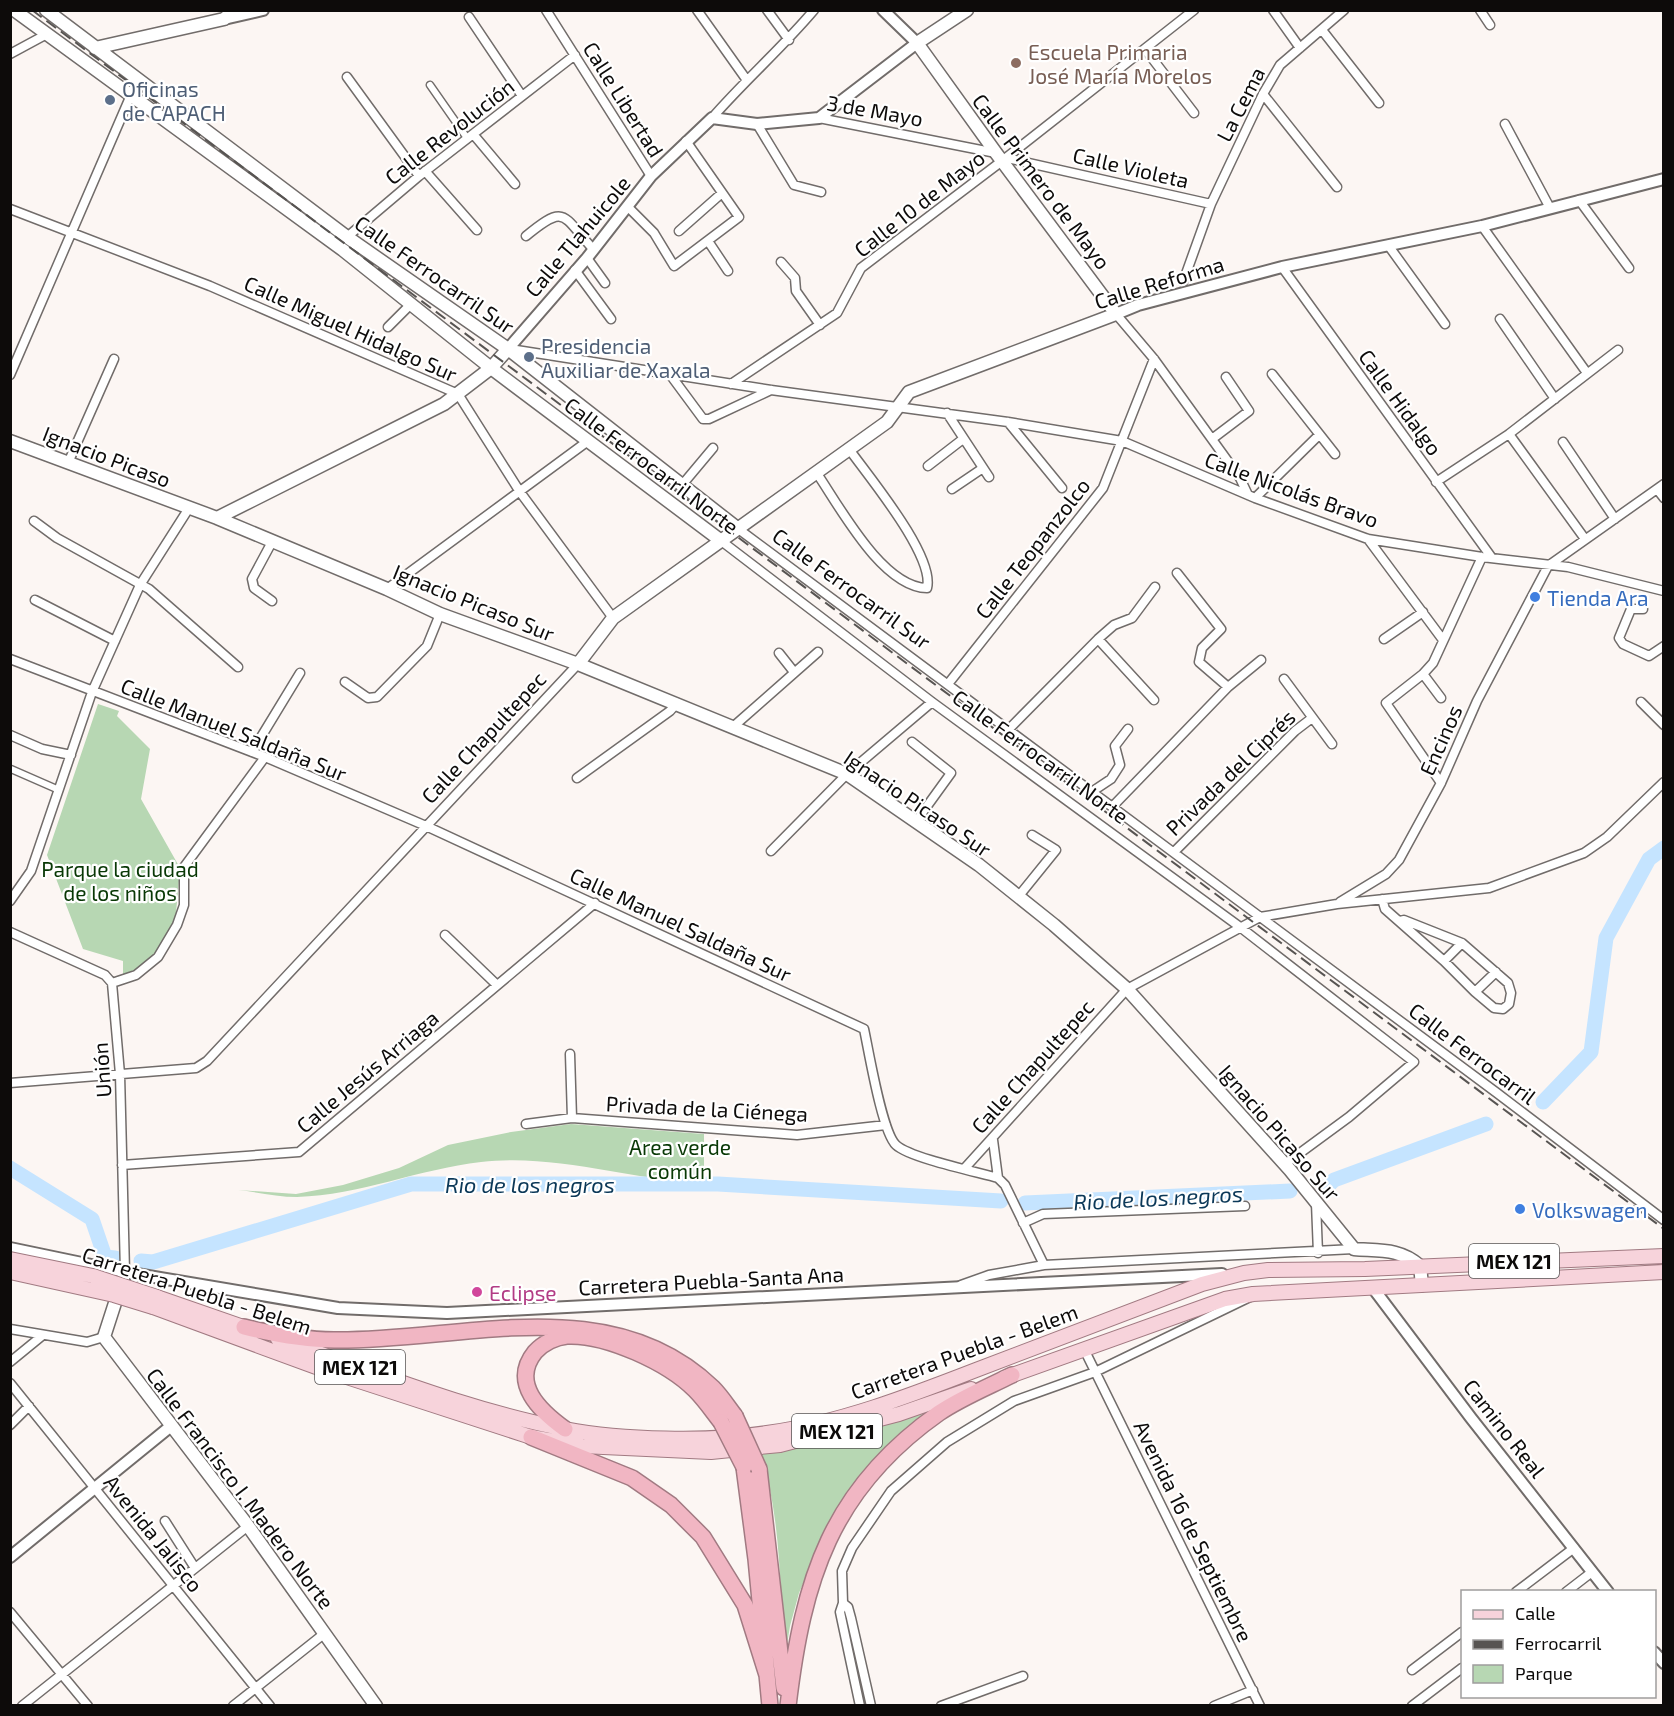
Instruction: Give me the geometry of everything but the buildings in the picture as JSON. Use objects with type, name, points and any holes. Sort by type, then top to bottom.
[{"type":"highway","points":[[244,1327],[290,1336],[333,1340],[538,1327],[586,1329],[619,1335],[682,1363],[714,1389],[728,1419],[744,1467],[756,1559],[770,1706]]},
{"type":"highway","points":[[565,1429],[543,1414],[535,1403],[525,1376],[529,1360],[537,1349],[552,1340],[565,1336],[580,1336],[608,1343],[657,1363],[694,1389],[728,1419],[759,1469],[787,1706]]},
{"type":"highway","points":[[787,1706],[796,1640],[810,1584],[834,1528],[858,1490],[890,1453],[940,1412],[1012,1375]]},
{"type":"highway","points":[[531,1437],[632,1478],[671,1505],[703,1537],[745,1605],[767,1675]]},
{"type":"main road","name":"Calle Ferrocarril Norte","points":[[14,10],[343,250],[491,368],[720,540]]},
{"type":"main road","points":[[96,48],[224,19],[235,10]]},
{"type":"main road","points":[[917,43],[967,10]]},
{"type":"main road","name":"Calle Ferrocarril Sur","points":[[52,12],[137,81],[346,237],[508,349],[737,528]]},
{"type":"main road","name":"Calle Primero de Mayo","points":[[917,43],[1116,314]]},
{"type":"main road","name":"Calle Reforma","points":[[613,618],[887,422],[909,392],[1116,314]]},
{"type":"main road","name":"Calle Tlahuicole","points":[[217,518],[444,404],[491,368],[508,349]]},
{"type":"main road","name":"Ignacio Picaso","points":[[10,441],[189,508]]},
{"type":"main road","name":"Ignacio Picaso Sur","points":[[189,508],[273,540],[440,614],[578,664],[847,774],[917,820],[1018,897],[1127,989],[1285,1164],[1354,1249]]},
{"type":"main road","name":"Calle Chapultepec","points":[[578,664],[613,618]]},
{"type":"main road","points":[[1354,1249],[1398,1252],[1408,1255],[1420,1266],[1422,1285]]},
{"type":"main road","name":"Carretera Puebla - Belem","points":[[10,1272],[155,1302],[244,1327],[463,1402],[565,1429],[637,1436],[699,1437],[767,1433],[837,1418],[938,1385],[1202,1284],[1244,1273],[1269,1270],[1664,1256]]},
{"type":"main road","name":"Carretera Puebla - Belem","points":[[10,1259],[93,1276],[316,1367],[531,1437],[582,1446],[711,1452],[780,1445],[899,1414],[1225,1299],[1253,1294],[1664,1272]]},
{"type":"main road","points":[[104,1337],[125,1272]]},
{"type":"main road","name":"Calle Francisco I. Madero Norte","points":[[104,1337],[248,1526],[376,1706]]},
{"type":"street","points":[[224,19],[263,10]]},
{"type":"street","name":"Calle Libertad","points":[[546,10],[651,176]]},
{"type":"street","points":[[697,10],[746,79]]},
{"type":"street","points":[[766,10],[789,40]]},
{"type":"street","name":"Calle Tlahuicole","points":[[508,349],[590,253],[651,176],[712,118],[746,79],[789,40],[814,10]]},
{"type":"street","name":"Calle Primero de Mayo","points":[[883,10],[917,43]]},
{"type":"street","name":"Calle 10 de Mayo","points":[[731,384],[837,313],[861,268],[1194,10]]},
{"type":"street","points":[[1272,10],[1300,48]]},
{"type":"street","name":"La Cema","points":[[1183,282],[1211,204],[1263,94],[1280,65],[1344,10]]},
{"type":"street","points":[[1480,10],[1490,25]]},
{"type":"street","points":[[469,17],[522,96]]},
{"type":"street","points":[[1322,30],[1379,103]]},
{"type":"street","points":[[10,54],[47,34]]},
{"type":"street","points":[[819,118],[917,43]]},
{"type":"street","points":[[1145,49],[1194,112]]},
{"type":"street","name":"Calle Revolución","points":[[346,237],[470,136],[576,55]]},
{"type":"street","points":[[347,77],[422,174],[477,230]]},
{"type":"street","points":[[10,375],[137,81]]},
{"type":"street","points":[[430,85],[470,136],[515,184]]},
{"type":"street","points":[[1263,94],[1337,187]]},
{"type":"street","name":"3 de Mayo","points":[[712,118],[756,124],[819,118],[1002,157]]},
{"type":"street","points":[[756,124],[794,185],[821,192]]},
{"type":"street","points":[[1505,124],[1550,208]]},
{"type":"street","points":[[628,207],[654,233],[674,266],[739,217],[686,141]]},
{"type":"street","name":"Calle Violeta","points":[[1002,157],[1211,204]]},
{"type":"street","name":"Calle Reforma","points":[[1116,314],[1138,305],[1282,267],[1482,226],[1664,179]]},
{"type":"street","points":[[679,231],[722,193]]},
{"type":"street","points":[[1578,200],[1629,268]]},
{"type":"street","name":"Calle Miguel Hidalgo Sur","points":[[10,209],[210,286],[458,394],[520,492],[613,618]]},
{"type":"street","points":[[526,236],[549,218],[558,215],[565,217],[590,253],[605,283]]},
{"type":"street","points":[[1482,226],[1587,372]]},
{"type":"street","points":[[708,241],[728,271]]},
{"type":"street","points":[[1388,245],[1445,324]]},
{"type":"street","points":[[781,262],[795,278],[796,291],[820,325]]},
{"type":"street","name":"Calle Hidalgo","points":[[1282,267],[1436,482],[1487,558]]},
{"type":"street","points":[[575,270],[610,318]]},
{"type":"street","points":[[388,327],[411,304]]},
{"type":"street","name":"Calle Primero de Mayo","points":[[1116,314],[1154,359],[1240,478],[1251,497]]},
{"type":"street","points":[[1500,319],[1556,399]]},
{"type":"street","name":"Calle Nicolás Bravo","points":[[508,349],[771,390],[1008,422],[1122,441],[1251,497],[1368,539],[1487,558],[1568,567],[1664,591]]},
{"type":"street","points":[[1436,482],[1509,434],[1618,350]]},
{"type":"street","points":[[68,463],[114,358]]},
{"type":"street","name":"Calle Teopanzolco","points":[[948,684],[1103,488],[1154,359]]},
{"type":"street","points":[[669,373],[703,419],[771,390]]},
{"type":"street","points":[[1272,374],[1335,454]]},
{"type":"street","points":[[1212,439],[1249,411],[1226,377]]},
{"type":"street","points":[[947,413],[988,477]]},
{"type":"street","points":[[1008,422],[1062,488]]},
{"type":"street","points":[[1509,434],[1585,539]]},
{"type":"street","points":[[1251,497],[1319,435]]},
{"type":"street","points":[[928,466],[963,439]]},
{"type":"street","points":[[387,589],[588,441]]},
{"type":"street","points":[[1563,442],[1615,519]]},
{"type":"street","points":[[682,485],[713,448]]},
{"type":"street","points":[[816,472],[888,572],[905,584],[927,588],[928,573],[924,559],[900,519],[849,449]]},
{"type":"street","points":[[952,489],[982,468]]},
{"type":"street","points":[[1548,566],[1660,487],[1664,498]]},
{"type":"street","points":[[10,901],[31,871],[92,692],[140,585],[189,508]]},
{"type":"street","points":[[34,521],[57,538],[140,585],[238,667]]},
{"type":"street","name":"Calle Ferrocarril Sur","points":[[737,528],[1260,916]]},
{"type":"street","points":[[1368,539],[1443,640]]},
{"type":"street","points":[[272,601],[254,588],[252,579],[273,540]]},
{"type":"street","name":"Calle Ferrocarril Norte","points":[[720,540],[932,702],[1240,927]]},
{"type":"street","points":[[1442,783],[1386,705],[1387,700],[1423,674],[1433,663],[1487,558]]},
{"type":"street","name":"Encinos","points":[[1337,904],[1386,874],[1399,860],[1442,783],[1477,701],[1548,566]]},
{"type":"street","points":[[1177,573],[1221,629],[1202,648],[1199,662],[1228,687]]},
{"type":"street","points":[[1009,729],[1098,639],[1114,625],[1132,618],[1155,587]]},
{"type":"street","points":[[35,600],[115,641]]},
{"type":"street","points":[[1643,609],[1631,609],[1619,638],[1623,644],[1649,656],[1664,646]]},
{"type":"street","points":[[1384,639],[1423,612]]},
{"type":"street","points":[[345,682],[368,698],[377,697],[427,646],[440,614]]},
{"type":"street","points":[[1098,639],[1154,700]]},
{"type":"street","points":[[734,726],[818,652]]},
{"type":"street","points":[[779,653],[794,672]]},
{"type":"street","name":"Calle Manuel Saldaña Sur","points":[[10,659],[265,757],[426,826],[864,1029],[886,1125],[896,1145],[915,1154],[998,1178]]},
{"type":"street","points":[[1113,806],[1228,687],[1262,660]]},
{"type":"street","name":"Calle Chapultepec","points":[[10,1083],[196,1068],[207,1061],[578,664]]},
{"type":"street","points":[[252,752],[300,673]]},
{"type":"street","points":[[1423,674],[1441,698]]},
{"type":"street","points":[[1284,679],[1332,744]]},
{"type":"street","points":[[771,851],[847,774],[932,702]]},
{"type":"street","points":[[1641,702],[1664,725]]},
{"type":"street","points":[[576,778],[670,711],[677,703]]},
{"type":"street","name":"Privada del Ciprés","points":[[1174,852],[1295,731],[1312,718]]},
{"type":"street","points":[[1093,791],[1116,773],[1120,765],[1115,746],[1128,729]]},
{"type":"street","points":[[10,735],[42,749],[70,755]]},
{"type":"street","points":[[912,742],[951,773],[917,820]]},
{"type":"street","points":[[10,932],[105,975],[112,983],[136,975],[158,957],[177,925],[184,905],[184,867],[265,757]]},
{"type":"street","points":[[11,769],[59,790]]},
{"type":"street","name":"Calle Chapultepec","points":[[964,1168],[993,1140],[1127,989],[1260,916],[1337,904],[1489,888],[1584,853],[1607,837],[1664,782]]},
{"type":"street","points":[[1018,897],[1056,850],[1032,835]]},
{"type":"street","points":[[1382,899],[1385,909],[1444,961],[1474,992],[1494,1008],[1503,1009],[1509,1004],[1511,993],[1508,983],[1462,942],[1404,920],[1400,921]]},
{"type":"street","name":"Calle Jesús Arriaga","points":[[122,1165],[298,1152],[595,903]]},
{"type":"street","name":"Calle Ferrocarril","points":[[1260,916],[1664,1220]]},
{"type":"street","name":"Calle Ferrocarril","points":[[1240,927],[1414,1062],[1349,1117],[1285,1164]]},
{"type":"street","points":[[1416,937],[1421,928]]},
{"type":"street","points":[[445,935],[497,985]]},
{"type":"street","points":[[1444,961],[1462,942]]},
{"type":"street","points":[[1474,992],[1496,972]]},
{"type":"street","name":"Unión","points":[[112,983],[120,1074],[125,1272]]},
{"type":"street","points":[[570,1054],[572,1118]]},
{"type":"street","name":"Privada de la Ciénega","points":[[526,1124],[572,1118],[797,1135],[886,1125]]},
{"type":"street","points":[[993,1140],[998,1178],[1005,1185],[1044,1265]]},
{"type":"street","points":[[1316,1202],[1318,1253]]},
{"type":"street","points":[[1023,1224],[1043,1214],[1245,1206]]},
{"type":"street","name":"Carretera Puebla-Santa Ana","points":[[10,1248],[125,1272],[338,1308],[447,1313],[1244,1273]]},
{"type":"street","points":[[952,1288],[989,1275],[1044,1265],[1318,1253],[1354,1249]]},
{"type":"street","points":[[10,1279],[38,1278]]},
{"type":"street","name":"Camino Real","points":[[1373,1288],[1606,1590]]},
{"type":"street","points":[[860,1706],[840,1612],[843,1603],[842,1571],[852,1548],[891,1491],[947,1442],[1014,1401],[1095,1372],[1245,1301],[1253,1294]]},
{"type":"street","points":[[10,1329],[87,1342],[104,1337]]},
{"type":"street","points":[[10,1362],[43,1335]]},
{"type":"street","name":"Avenida 16 de Septiembre","points":[[1084,1349],[1260,1706]]},
{"type":"street","name":"Avenida Jalisco","points":[[10,1383],[270,1706]]},
{"type":"street","points":[[10,1425],[29,1406]]},
{"type":"street","points":[[10,1557],[171,1426]]},
{"type":"street","points":[[165,1521],[195,1568]]},
{"type":"street","points":[[22,1706],[248,1526]]},
{"type":"street","points":[[1519,1590],[1574,1548]]},
{"type":"street","points":[[1569,1590],[1593,1572]]},
{"type":"street","points":[[843,1603],[848,1607],[851,1618],[871,1706]]},
{"type":"street","points":[[10,1612],[88,1706]]},
{"type":"street","points":[[233,1706],[325,1633]]},
{"type":"street","points":[[1412,1670],[1461,1633]]},
{"type":"street","points":[[1412,1706],[1461,1669]]},
{"type":"street","points":[[941,1706],[1023,1676]]},
{"type":"street","points":[[1214,1706],[1253,1690]]},
{"type":"green space","name":"Parque la ciudad de los niños","points":[[98,704],[119,711],[117,716],[150,749],[141,799],[180,868],[175,924],[155,958],[136,973],[123,975],[123,961],[83,949],[47,855]]},
{"type":"green space","name":"Area verde común","points":[[571,1124],[704,1134],[704,1183],[676,1181],[565,1164],[509,1160],[458,1165],[344,1192],[320,1195],[290,1197],[238,1190],[296,1194],[343,1185],[399,1168],[448,1145],[511,1132]]},
{"type":"green space","points":[[939,1409],[845,1499],[828,1526],[799,1593],[790,1626],[784,1663],[776,1529],[767,1477],[760,1453],[814,1446]]},
{"type":"waterway","name":"Rio de los negros","points":[[1543,1102],[1591,1052],[1606,938],[1649,859],[1664,848]]},
{"type":"waterway","name":"Rio de los negros","points":[[1326,1188],[1334,1180],[1486,1124]]},
{"type":"waterway","name":"Rio de los negros","points":[[10,1168],[92,1219],[105,1257],[115,1258]]},
{"type":"waterway","name":"Rio de los negros","points":[[141,1261],[153,1262],[411,1184],[718,1184],[1001,1201]]},
{"type":"waterway","name":"Rio de los negros","points":[[1025,1203],[1290,1191]]},
{"type":"railway","points":[[32,10],[1664,1229]]},
{"type":"place","name":"Escuela Primaria José María Morelos","points":[[1016,63]]},
{"type":"place","name":"Oficinas de CAPACH","points":[[110,100]]},
{"type":"place","name":"Presidencia Auxiliar de Xaxala","points":[[529,357]]},
{"type":"place","name":"Tienda Ara","points":[[1535,597]]},
{"type":"place","name":"Volkswagen","points":[[1520,1209]]},
{"type":"place","name":"Eclipse","points":[[477,1292]]}]
